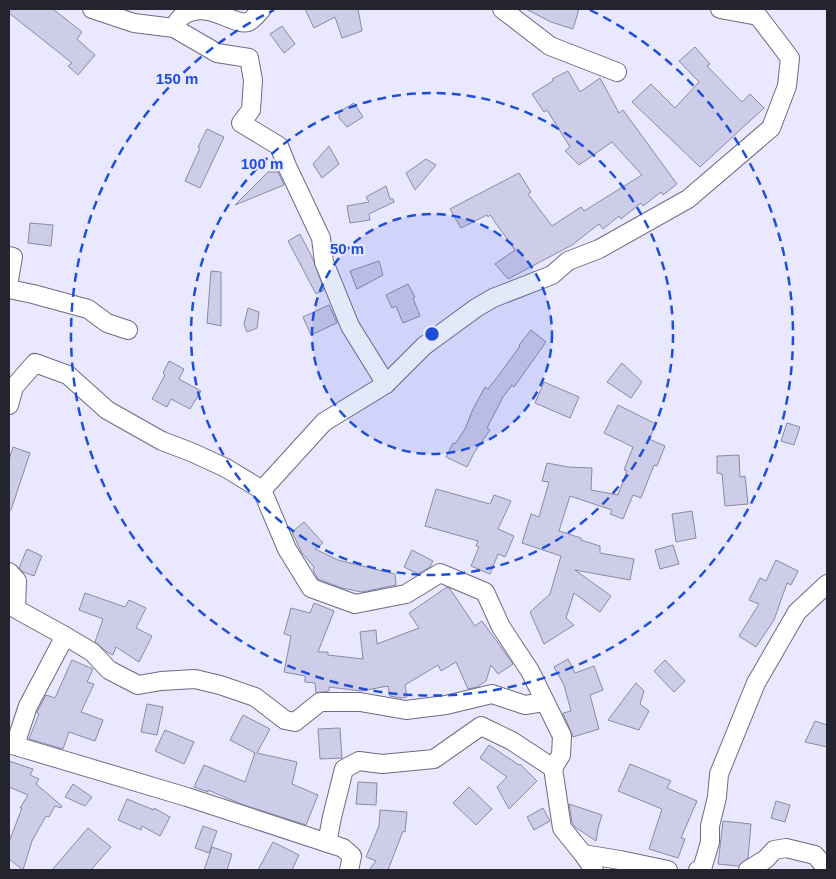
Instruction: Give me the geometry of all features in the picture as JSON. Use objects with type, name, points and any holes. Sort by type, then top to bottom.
[{"type":"street","points":[[92,9],[134,23],[174,28],[217,53],[249,58],[253,80],[251,110],[241,124],[279,146],[286,166],[321,238],[324,262],[350,326],[386,384]]},
{"type":"street","points":[[174,28],[177,21],[187,12],[200,9],[216,12],[242,23],[249,22],[262,9]]},
{"type":"street","points":[[502,9],[550,46],[617,72]]},
{"type":"street","points":[[262,490],[324,422],[386,384],[424,346],[476,308],[493,298],[552,275],[568,261],[599,250],[688,199],[771,128],[787,86],[790,58],[758,16],[720,9]]},
{"type":"street","points":[[9,256],[13,257],[9,280]]},
{"type":"street","points":[[9,289],[88,310],[107,323],[128,330]]},
{"type":"street","points":[[9,405],[14,387],[35,363],[68,375],[103,404],[107,410],[162,441],[226,468],[262,490],[287,548],[311,588],[355,604],[406,594],[440,573],[485,592],[501,627],[530,671],[562,736],[561,755],[553,768],[562,828],[584,854],[594,870]]},
{"type":"street","points":[[9,572],[17,581],[16,609],[92,652],[109,670],[138,685],[195,678],[254,697],[284,720],[296,722],[320,702],[360,702],[406,710],[446,706],[492,694],[526,704],[544,702]]},
{"type":"street","points":[[702,870],[710,842],[710,826],[717,797],[718,774],[756,683],[797,612],[827,584]]},
{"type":"street","points":[[65,636],[28,706],[12,744],[187,797],[343,848],[352,856],[349,870]]},
{"type":"street","points":[[327,843],[344,769],[359,761],[382,764],[434,759],[481,726],[512,741],[553,768]]},
{"type":"street","points":[[748,870],[766,859],[774,850],[786,848],[816,855],[827,869]]},
{"type":"street","points":[[584,854],[668,870]]},
{"type":"building","points":[[9,9],[53,9],[82,32],[77,39],[95,55],[78,75],[68,66],[72,63],[9,13]]},
{"type":"building","points":[[305,9],[358,9],[362,31],[342,38],[335,17],[314,28]]},
{"type":"building","points":[[526,9],[579,9],[573,29],[551,22]]},
{"type":"building","points":[[282,26],[295,44],[284,53],[270,34]]},
{"type":"building","points":[[695,47],[710,64],[707,66],[742,102],[750,94],[764,108],[700,167],[632,102],[651,84],[675,108],[699,82],[679,61]]},
{"type":"building","points":[[568,71],[580,92],[600,78],[619,113],[623,110],[677,184],[663,195],[661,192],[643,206],[641,203],[621,219],[619,216],[603,229],[599,224],[572,245],[508,279],[495,264],[515,250],[490,215],[461,228],[450,209],[519,173],[531,192],[528,194],[552,226],[581,207],[584,211],[642,175],[612,142],[579,165],[565,151],[570,147],[547,110],[544,112],[532,94],[553,81],[552,79]]},
{"type":"building","points":[[354,103],[363,117],[347,127],[339,118],[339,112]]},
{"type":"building","points":[[207,129],[224,137],[200,188],[185,181]]},
{"type":"building","points":[[329,146],[339,164],[322,178],[313,164]]},
{"type":"building","points":[[426,159],[436,165],[415,190],[406,173]]},
{"type":"building","points":[[268,172],[278,172],[284,185],[235,205]]},
{"type":"building","points":[[386,186],[390,199],[393,199],[394,202],[369,214],[370,220],[350,223],[347,206],[369,202],[366,197]]},
{"type":"building","points":[[30,223],[53,225],[51,246],[28,243]]},
{"type":"building","points":[[300,234],[313,259],[324,290],[316,294],[288,241]]},
{"type":"building","points":[[379,261],[383,275],[357,289],[350,271]]},
{"type":"building","points":[[211,271],[221,272],[221,326],[207,323]]},
{"type":"building","points":[[408,284],[415,297],[413,298],[420,316],[403,323],[396,306],[392,308],[386,295]]},
{"type":"building","points":[[329,305],[337,323],[311,335],[303,317]]},
{"type":"building","points":[[248,308],[259,312],[257,328],[247,332],[244,324]]},
{"type":"building","points":[[531,330],[546,342],[514,387],[512,385],[503,397],[487,428],[490,430],[467,467],[446,457],[453,443],[455,444],[465,429],[485,387],[488,389]]},
{"type":"building","points":[[169,361],[184,369],[179,379],[201,391],[190,409],[171,399],[167,407],[152,399],[165,375],[163,373]]},
{"type":"building","points":[[622,363],[642,382],[631,398],[607,382]]},
{"type":"building","points":[[544,382],[579,397],[570,418],[535,403]]},
{"type":"building","points":[[618,405],[656,424],[649,439],[665,446],[657,466],[654,465],[641,498],[633,495],[623,519],[610,514],[612,510],[570,496],[559,531],[600,546],[600,553],[634,559],[630,580],[575,570],[611,596],[600,612],[574,593],[566,618],[574,625],[544,644],[530,612],[550,594],[561,556],[522,543],[531,514],[539,517],[549,482],[542,481],[547,463],[568,467],[592,468],[591,490],[618,495],[627,471],[624,470],[633,447],[604,433]]},
{"type":"building","points":[[787,423],[800,427],[794,445],[781,441]]},
{"type":"building","points":[[13,447],[30,453],[11,510],[9,510],[9,460]]},
{"type":"building","points":[[739,455],[740,477],[745,476],[748,504],[725,506],[722,474],[717,473],[717,456]]},
{"type":"building","points":[[436,489],[490,504],[494,495],[511,501],[498,529],[514,536],[505,557],[498,554],[490,574],[471,566],[479,547],[476,546],[478,541],[425,526]]},
{"type":"building","points":[[692,511],[696,538],[676,542],[672,514]]},
{"type":"building","points":[[304,522],[323,543],[315,549],[338,560],[395,574],[396,585],[362,592],[342,588],[318,579],[313,570],[314,567],[302,553],[292,532]]},
{"type":"building","points":[[673,545],[679,564],[660,569],[655,550]]},
{"type":"building","points":[[27,549],[42,556],[34,576],[23,572],[19,568]]},
{"type":"building","points":[[412,550],[433,561],[430,567],[418,574],[404,567]]},
{"type":"building","points":[[776,560],[798,571],[791,585],[787,583],[774,620],[756,647],[739,636],[759,604],[749,600],[760,578],[766,581]]},
{"type":"building","points":[[447,587],[475,626],[482,621],[513,664],[498,674],[491,665],[486,681],[477,687],[468,689],[456,662],[441,671],[438,665],[405,685],[407,697],[401,698],[390,696],[388,686],[361,691],[329,687],[329,691],[316,693],[315,683],[305,682],[305,676],[284,672],[291,636],[284,634],[291,608],[310,613],[314,603],[334,611],[318,652],[328,652],[328,655],[363,659],[360,632],[376,630],[377,644],[419,628],[409,613]]},
{"type":"building","points":[[85,593],[125,607],[129,600],[146,608],[136,628],[152,636],[139,662],[116,647],[113,655],[95,642],[103,619],[79,610]]},
{"type":"building","points":[[568,659],[575,673],[594,666],[603,690],[590,695],[599,729],[573,737],[563,713],[571,711],[564,685],[554,667]]},
{"type":"building","points":[[72,660],[93,669],[87,682],[94,684],[81,712],[103,720],[95,741],[69,732],[63,749],[29,739],[39,714],[37,713],[38,710],[46,695],[55,698]]},
{"type":"building","points":[[665,660],[685,681],[674,692],[654,671]]},
{"type":"building","points":[[636,683],[644,691],[640,704],[649,711],[639,730],[608,720]]},
{"type":"building","points":[[147,704],[163,707],[157,735],[141,732]]},
{"type":"building","points":[[243,715],[270,729],[257,753],[297,762],[292,784],[318,795],[306,825],[241,804],[208,790],[208,792],[194,787],[204,765],[245,782],[255,753],[230,740]]},
{"type":"building","points":[[815,721],[827,725],[827,747],[805,742]]},
{"type":"building","points":[[340,728],[342,758],[320,759],[318,729]]},
{"type":"building","points":[[165,730],[194,742],[184,764],[155,751]]},
{"type":"building","points":[[489,745],[520,764],[537,781],[509,809],[497,787],[507,777],[480,758]]},
{"type":"building","points":[[9,761],[33,769],[30,775],[39,779],[36,784],[62,806],[61,808],[55,806],[49,817],[46,816],[32,841],[23,870],[9,859],[9,842],[22,808],[20,808],[28,795],[9,787]]},
{"type":"building","points":[[630,764],[671,781],[667,788],[697,801],[681,838],[685,839],[678,858],[649,849],[662,809],[618,791]]},
{"type":"building","points":[[358,782],[377,783],[376,805],[356,804]]},
{"type":"building","points":[[73,784],[92,797],[85,806],[65,797]]},
{"type":"building","points":[[469,787],[492,809],[476,825],[453,803]]},
{"type":"building","points":[[127,799],[154,810],[154,808],[170,817],[160,836],[142,826],[141,830],[118,820]]},
{"type":"building","points":[[776,801],[790,805],[785,822],[771,818]]},
{"type":"building","points":[[569,804],[602,815],[596,841],[575,827],[572,822]]},
{"type":"building","points":[[543,808],[550,821],[534,830],[527,817]]},
{"type":"building","points":[[380,810],[407,812],[405,832],[403,831],[388,870],[369,870],[376,861],[366,857],[379,826]]},
{"type":"building","points":[[723,821],[751,824],[748,858],[738,866],[718,864]]},
{"type":"building","points":[[203,826],[217,831],[209,853],[195,848]]},
{"type":"building","points":[[88,828],[111,847],[91,870],[52,870]]},
{"type":"building","points":[[273,842],[299,855],[292,870],[258,870]]},
{"type":"building","points":[[212,847],[232,854],[227,870],[204,870]]}]
